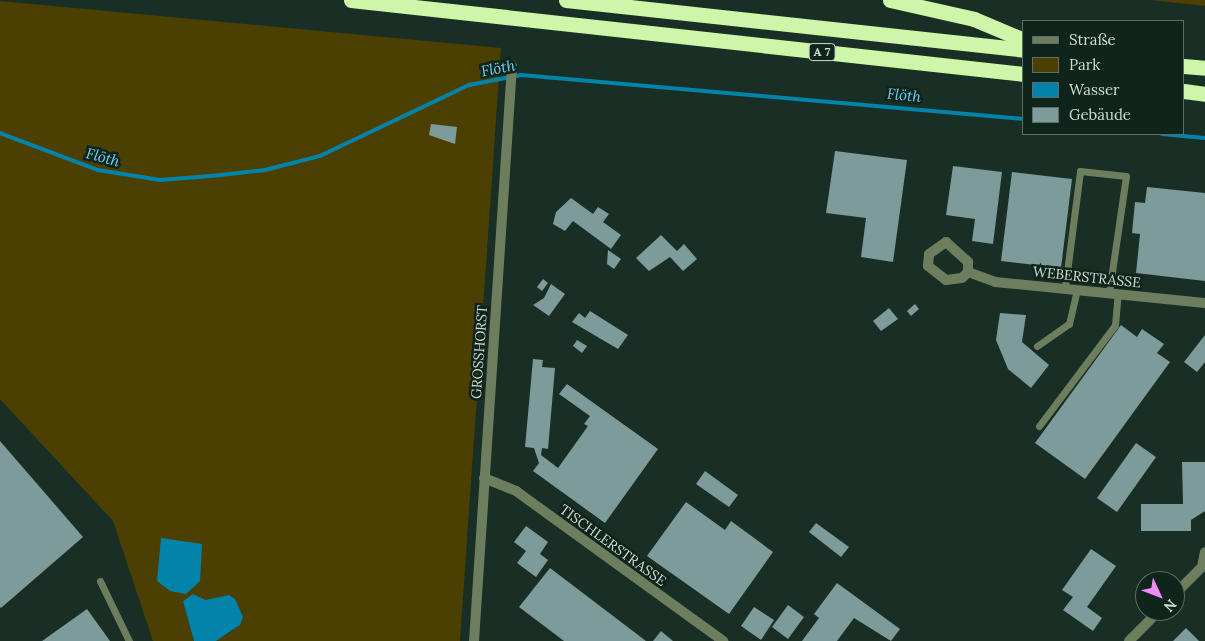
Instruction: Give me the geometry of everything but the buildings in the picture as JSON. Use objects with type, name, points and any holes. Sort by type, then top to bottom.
[{"type":"highway","name":"A 7","points":[[351,0],[1022,74]]},
{"type":"highway","name":"A 7","points":[[566,0],[1022,50]]},
{"type":"highway","points":[[890,0],[974,19],[1022,39]]},
{"type":"highway","points":[[1185,66],[1205,68]]},
{"type":"highway","points":[[1185,91],[1205,94]]},
{"type":"street","name":"GROSSHORST","points":[[474,641],[512,67]]},
{"type":"street","name":"WEBERSTRASSE","points":[[968,272],[995,282],[1065,287],[1205,303]]},
{"type":"street","name":"TISCHLERSTRASSE","points":[[484,478],[516,491],[723,641]]},
{"type":"street","points":[[1185,585],[1203,569],[1205,552]]},
{"type":"street","points":[[1129,641],[1149,621]]},
{"type":"lane","points":[[1039,426],[1115,325],[1113,293],[1126,176],[1080,171],[1065,287]]},
{"type":"lane","points":[[1037,346],[1069,324],[1077,289]]},
{"type":"lane","points":[[100,581],[129,641]]},
{"type":"green space","points":[[1151,0],[1205,0],[1205,6]]},
{"type":"green space","points":[[0,1],[501,48],[460,641],[216,641],[234,630],[206,600],[193,594],[183,601],[194,641],[153,641],[113,521],[0,399]]},
{"type":"water","points":[[161,538],[202,544],[200,581],[186,594],[170,591],[157,581]]},
{"type":"water","points":[[193,594],[206,600],[229,595],[235,599],[243,617],[240,625],[216,641],[194,641],[183,601]]},
{"type":"waterway","name":"Flöth","points":[[0,133],[98,170],[160,180],[265,170],[320,156],[469,85],[521,75],[1022,119]]},
{"type":"waterway","name":"Flöth","points":[[1173,135],[1205,138]]}]
